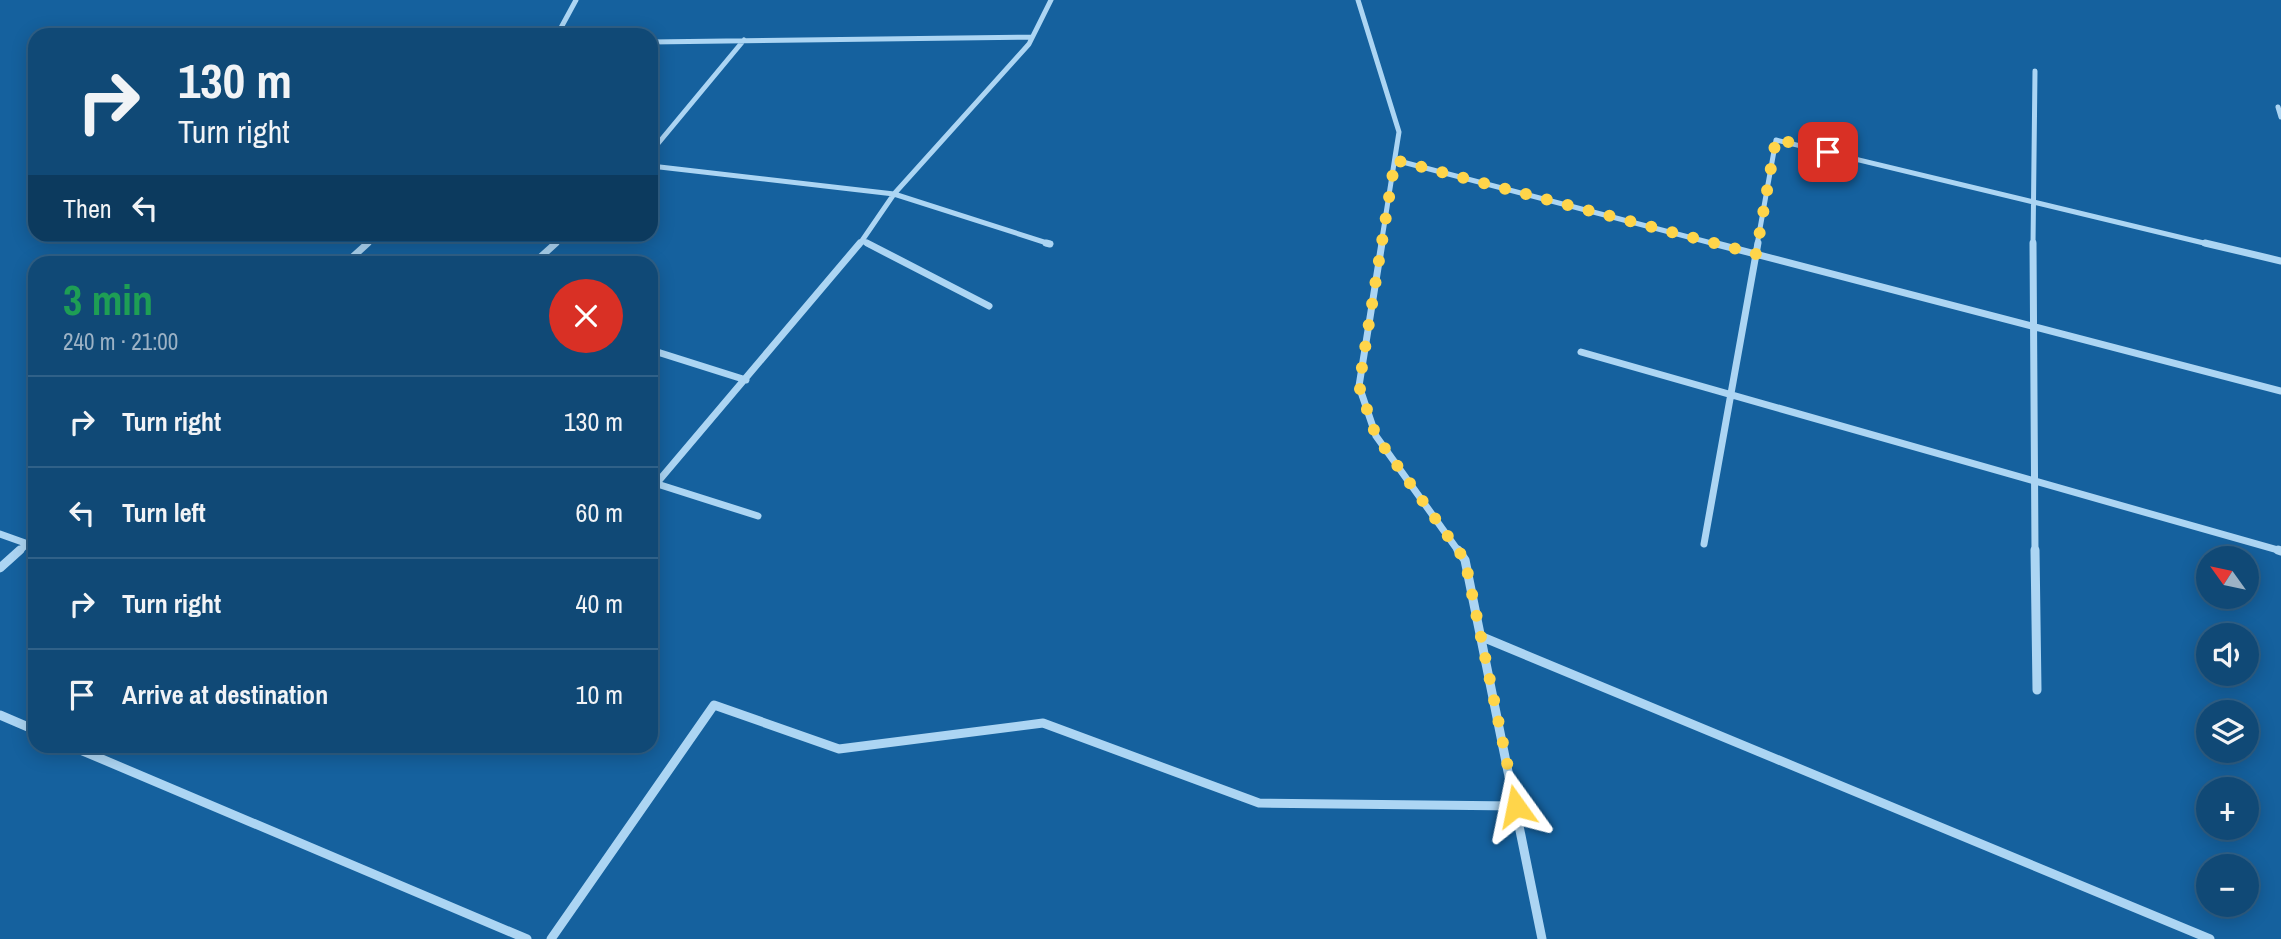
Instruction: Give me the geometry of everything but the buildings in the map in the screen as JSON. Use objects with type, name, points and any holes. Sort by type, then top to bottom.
[{"type":"street","points":[[561,28],[576,0]]},
{"type":"street","points":[[658,479],[746,380],[863,240],[894,194],[1032,37],[1051,0]]},
{"type":"street","points":[[1358,0],[1399,132],[1359,386],[1376,436],[1465,560],[1542,939]]},
{"type":"street","points":[[658,42],[1032,37]]},
{"type":"street","points":[[658,144],[744,40]]},
{"type":"street","points":[[2035,71],[2032,326],[2037,690]]},
{"type":"street","points":[[2278,107],[2281,117]]},
{"type":"street","points":[[1704,544],[1776,139],[2281,261]]},
{"type":"street","points":[[1395,160],[2281,391]]},
{"type":"street","points":[[658,167],[894,194],[1050,244]]},
{"type":"street","points":[[863,240],[989,306]]},
{"type":"street","points":[[353,256],[368,242]]},
{"type":"street","points":[[541,256],[556,242]]},
{"type":"street","points":[[658,352],[746,380]]},
{"type":"street","points":[[1581,352],[2281,551]]},
{"type":"street","points":[[658,484],[758,516]]},
{"type":"street","points":[[0,534],[28,544],[0,568]]},
{"type":"street","points":[[1480,636],[2210,939]]},
{"type":"street","points":[[551,939],[714,705],[839,749],[1043,723],[1259,803],[1516,806]]},
{"type":"street","points":[[0,715],[28,727]]},
{"type":"street","points":[[88,753],[527,939]]},
{"type":"route","points":[[1516,806],[1465,560],[1376,436],[1359,386],[1395,160],[1756,254],[1776,139],[1828,152]]}]
